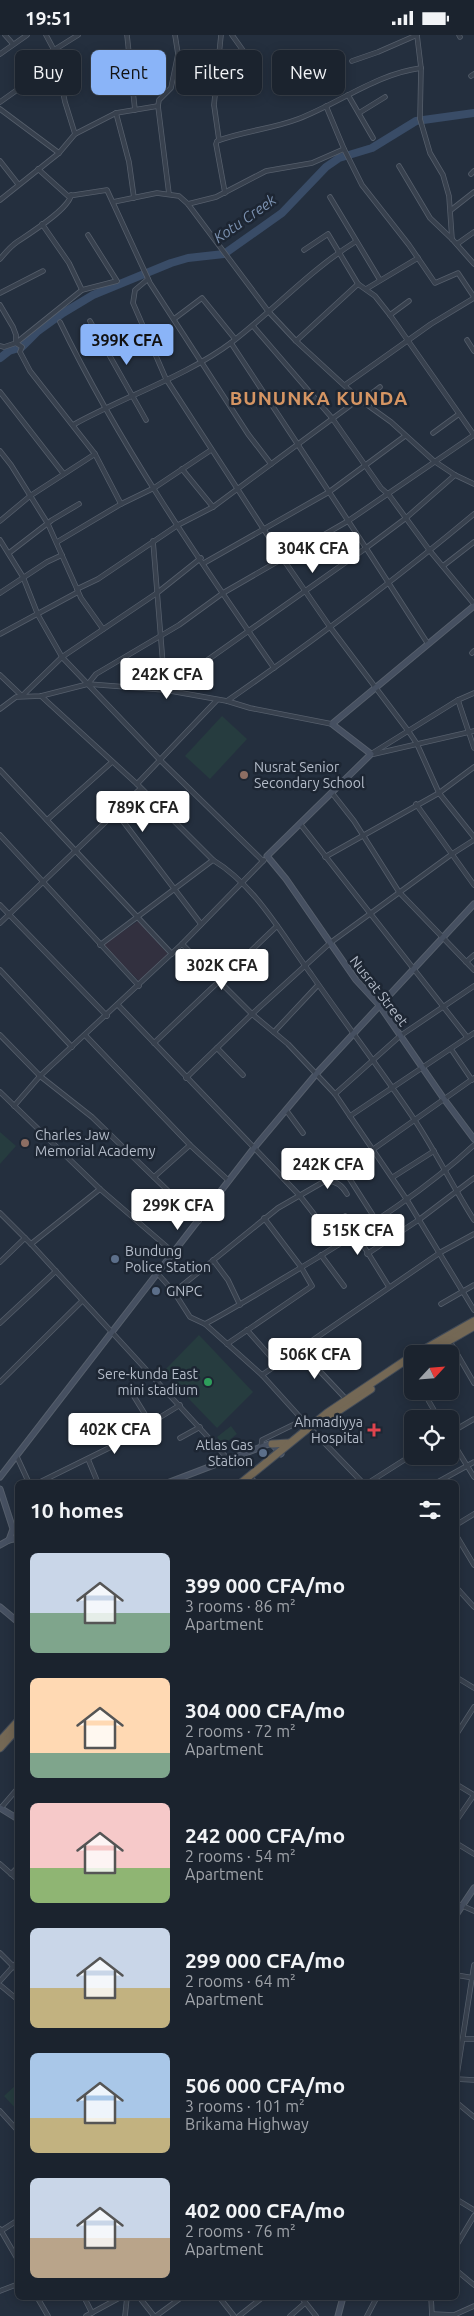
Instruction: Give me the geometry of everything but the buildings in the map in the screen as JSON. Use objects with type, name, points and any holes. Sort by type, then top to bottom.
[{"type":"highway","points":[[432,1345],[474,1321]]},
{"type":"highway","points":[[441,1345],[474,1326]]},
{"type":"highway","points":[[251,1480],[267,1461],[346,1399],[404,1361]]},
{"type":"highway","points":[[251,1480],[290,1443],[310,1428],[404,1367]]},
{"type":"highway","points":[[267,1461],[267,1446],[290,1443]]},
{"type":"highway","points":[[0,1741],[15,1724]]},
{"type":"highway","points":[[0,1748],[15,1734]]},
{"type":"street","points":[[6,35],[13,45]]},
{"type":"street","points":[[0,54],[27,35]]},
{"type":"street","points":[[46,35],[54,50],[78,35]]},
{"type":"street","points":[[127,35],[135,110]]},
{"type":"street","points":[[169,194],[158,106],[159,100],[171,88],[178,54],[175,35]]},
{"type":"street","points":[[221,35],[214,105],[219,140],[216,144],[224,193]]},
{"type":"street","points":[[232,35],[243,50]]},
{"type":"street","points":[[402,35],[404,40]]},
{"type":"street","points":[[352,61],[378,53],[417,35],[421,68],[420,120],[432,160],[445,181],[451,210],[452,239]]},
{"type":"street","points":[[219,140],[290,122],[394,73],[421,68]]},
{"type":"street","points":[[0,102],[15,91]]},
{"type":"street","points":[[64,95],[75,134]]},
{"type":"street","points":[[348,95],[373,138]]},
{"type":"street","points":[[359,113],[385,97]]},
{"type":"street","points":[[0,200],[59,153],[75,134],[116,113],[158,106]]},
{"type":"street","points":[[326,106],[362,185],[435,283],[458,273],[474,297],[408,340],[345,385]]},
{"type":"street","points":[[0,109],[59,153]]},
{"type":"street","points":[[116,113],[129,162],[134,198]]},
{"type":"street","points":[[188,204],[210,199],[266,171],[312,163],[346,151]]},
{"type":"street","points":[[0,161],[18,184]]},
{"type":"street","points":[[399,166],[430,218],[457,244],[474,264]]},
{"type":"street","points":[[38,169],[68,196],[107,189],[148,279],[248,434],[271,464]]},
{"type":"street","points":[[113,202],[157,193],[179,196],[188,204],[268,311],[296,341],[360,400],[391,422],[434,461],[455,475],[474,484]]},
{"type":"street","points":[[451,210],[474,193]]},
{"type":"street","points":[[0,259],[16,242],[42,224],[70,200],[71,195]]},
{"type":"street","points":[[330,197],[355,242],[380,280]]},
{"type":"street","points":[[42,224],[68,263],[82,290]]},
{"type":"street","points":[[457,244],[474,232]]},
{"type":"street","points":[[88,684],[96,674],[161,635],[224,593],[389,495],[434,461],[474,435],[390,315],[375,296],[358,284],[328,234],[304,250]]},
{"type":"street","points":[[0,346],[4,347],[16,343],[82,290],[117,281],[88,235]]},
{"type":"street","points":[[73,425],[105,407],[166,379],[231,343],[339,251],[355,242]]},
{"type":"street","points":[[366,289],[418,258]]},
{"type":"street","points":[[0,293],[43,271]]},
{"type":"street","points":[[148,279],[135,290],[133,303],[166,379],[283,559],[330,627],[409,732],[417,744],[439,793],[474,839],[452,853],[330,943],[304,965],[186,1078]]},
{"type":"street","points":[[296,341],[358,284]]},
{"type":"street","points":[[174,319],[202,298],[235,339]]},
{"type":"street","points":[[390,315],[410,301]]},
{"type":"street","points":[[0,305],[13,327],[16,343],[22,347],[20,352],[30,371],[95,454],[121,504]]},
{"type":"street","points":[[90,321],[146,420]]},
{"type":"street","points":[[60,322],[88,381],[154,488],[274,668]]},
{"type":"street","points":[[253,326],[332,418],[382,488],[474,605],[332,724]]},
{"type":"street","points":[[466,340],[474,351]]},
{"type":"street","points":[[231,343],[256,379],[296,445],[389,581],[428,644]]},
{"type":"street","points":[[0,634],[38,615],[98,579],[152,541],[213,507],[332,418],[380,387]]},
{"type":"street","points":[[0,392],[63,473]]},
{"type":"street","points":[[433,433],[458,414]]},
{"type":"street","points":[[22,696],[62,657],[202,561],[329,492],[405,436]]},
{"type":"street","points":[[57,543],[121,504],[154,488],[211,450]]},
{"type":"street","points":[[0,451],[48,524],[78,591],[103,629]]},
{"type":"street","points":[[0,521],[30,495],[95,454]]},
{"type":"street","points":[[182,469],[213,507]]},
{"type":"street","points":[[165,690],[366,548],[406,518],[455,475]]},
{"type":"street","points":[[9,553],[48,524],[79,505]]},
{"type":"street","points":[[227,701],[330,627],[430,551],[474,514]]},
{"type":"street","points":[[0,540],[23,577],[38,615],[62,657],[160,760],[265,859]]},
{"type":"street","points":[[152,541],[165,690]]},
{"type":"street","points":[[443,566],[474,542]]},
{"type":"street","points":[[0,593],[23,577],[62,555]]},
{"type":"street","points":[[0,675],[22,696]]},
{"type":"street","points":[[0,709],[12,699],[22,696],[42,696],[88,684],[165,690],[227,701],[250,708],[332,724],[370,755]]},
{"type":"street","points":[[14,1106],[40,1076],[172,954],[370,755],[409,732],[458,699],[474,693]]},
{"type":"street","points":[[42,696],[213,860],[242,883],[277,926],[353,1034],[374,1059],[434,1151],[474,1221]]},
{"type":"street","points":[[458,699],[472,731],[474,747]]},
{"type":"street","points":[[136,785],[217,700]]},
{"type":"street","points":[[370,755],[472,731]]},
{"type":"street","points":[[47,820],[112,762]]},
{"type":"street","points":[[325,857],[439,793],[474,767]]},
{"type":"street","points":[[0,770],[172,954]]},
{"type":"street","points":[[0,923],[140,789]]},
{"type":"street","points":[[332,793],[363,835],[399,892],[474,970]]},
{"type":"street","points":[[416,805],[474,885]]},
{"type":"street","points":[[116,812],[201,924]]},
{"type":"street","points":[[301,825],[468,1037]]},
{"type":"street","points":[[0,835],[138,985]]},
{"type":"street","name":"Nusrat Street","points":[[265,859],[286,879],[356,980],[380,1006],[474,1139]]},
{"type":"street","points":[[100,945],[213,860]]},
{"type":"street","points":[[0,1477],[199,1221],[254,1147],[353,1034],[474,904]]},
{"type":"street","points":[[0,905],[106,1016]]},
{"type":"street","points":[[154,1043],[277,926]]},
{"type":"street","points":[[182,944],[218,982],[318,1073],[335,1094],[393,1177],[441,1252],[474,1309]]},
{"type":"street","points":[[466,962],[474,955]]},
{"type":"street","points":[[0,970],[72,1047]]},
{"type":"street","points":[[274,1032],[318,985]]},
{"type":"street","points":[[335,1094],[400,1036],[474,986]]},
{"type":"street","points":[[118,1005],[300,1196],[338,1245]]},
{"type":"street","points":[[350,1115],[474,1033]]},
{"type":"street","points":[[0,1035],[40,1076],[92,1117],[199,1221]]},
{"type":"street","points":[[86,1035],[190,1145],[229,1181]]},
{"type":"street","points":[[217,1048],[243,1075]]},
{"type":"street","points":[[174,1292],[278,1208],[344,1170],[473,1079],[451,1049]]},
{"type":"street","points":[[0,1092],[100,1189],[174,1253]]},
{"type":"street","points":[[286,1109],[302,1133]]},
{"type":"street","points":[[154,1177],[190,1145]]},
{"type":"street","points":[[206,1324],[240,1305],[376,1220],[445,1170],[474,1145]]},
{"type":"street","points":[[393,1177],[434,1151]]},
{"type":"street","points":[[311,1161],[325,1181]]},
{"type":"street","points":[[344,1170],[376,1220]]},
{"type":"street","points":[[367,1254],[420,1219],[474,1178]]},
{"type":"street","points":[[325,1181],[333,1181],[340,1185],[347,1195]]},
{"type":"street","points":[[31,1244],[100,1189]]},
{"type":"street","points":[[0,1213],[31,1244],[228,1459]]},
{"type":"street","points":[[345,1216],[389,1287]]},
{"type":"street","points":[[227,1344],[311,1287],[312,1283],[264,1218]]},
{"type":"street","points":[[262,1375],[441,1252],[474,1234]]},
{"type":"street","points":[[0,1262],[25,1238]]},
{"type":"street","points":[[321,1255],[344,1286]]},
{"type":"street","points":[[213,1260],[232,1286],[240,1305]]},
{"type":"street","points":[[0,1323],[56,1271]]},
{"type":"street","points":[[158,1274],[174,1292],[190,1317],[206,1324],[262,1375],[360,1480]]},
{"type":"street","points":[[441,1304],[474,1285]]},
{"type":"street","points":[[0,1382],[82,1301]]},
{"type":"street","points":[[247,1330],[277,1364]]},
{"type":"street","points":[[449,1340],[474,1383]]},
{"type":"street","points":[[299,1349],[346,1399]]},
{"type":"street","points":[[130,1390],[151,1424]]},
{"type":"street","points":[[44,1480],[118,1443],[180,1405]]},
{"type":"street","points":[[459,1428],[474,1419]]},
{"type":"street","points":[[108,1420],[118,1443]]},
{"type":"street","points":[[278,1454],[262,1440],[303,1420]]},
{"type":"street","points":[[180,1438],[200,1427]]},
{"type":"street","points":[[175,1480],[267,1446]]},
{"type":"street","points":[[459,1454],[474,1477]]},
{"type":"street","points":[[17,1457],[27,1480]]},
{"type":"street","points":[[88,1459],[97,1480]]},
{"type":"street","points":[[373,1480],[404,1460]]},
{"type":"street","points":[[441,1480],[474,1462]]},
{"type":"street","points":[[0,1489],[13,1529],[14,1539],[0,1545]]},
{"type":"street","points":[[459,1523],[474,1515]]},
{"type":"street","points":[[459,1540],[474,1565]]},
{"type":"street","points":[[459,1590],[474,1607]]},
{"type":"street","points":[[0,1607],[3,1614],[15,1620]]},
{"type":"street","points":[[459,1679],[474,1688]]},
{"type":"street","points":[[459,1730],[474,1707]]},
{"type":"street","points":[[459,1786],[474,1795],[459,1817]]},
{"type":"street","points":[[15,1791],[0,1808],[15,1817]]},
{"type":"street","points":[[459,1845],[474,1854]]},
{"type":"street","points":[[0,1864],[15,1877]]},
{"type":"street","points":[[11,1873],[15,1870]]},
{"type":"street","points":[[474,1888],[459,1904],[474,1911]]},
{"type":"street","points":[[0,1953],[13,1966],[0,1981]]},
{"type":"street","points":[[459,2065],[474,1965]]},
{"type":"street","points":[[459,1975],[473,1977]]},
{"type":"street","points":[[0,1985],[15,1998]]},
{"type":"street","points":[[464,2039],[474,2039]]},
{"type":"street","points":[[459,2080],[474,2080]]},
{"type":"street","points":[[459,2104],[474,2117]]},
{"type":"street","points":[[0,2111],[15,2128]]},
{"type":"street","points":[[459,2201],[474,2210]]},
{"type":"street","points":[[459,2241],[474,2216]]},
{"type":"street","points":[[15,2222],[0,2230],[15,2255]]},
{"type":"street","points":[[459,2272],[474,2285]]},
{"type":"street","points":[[0,2291],[15,2285]]},
{"type":"street","points":[[39,2300],[48,2316]]},
{"type":"street","points":[[86,2300],[92,2313]]},
{"type":"street","points":[[86,2316],[116,2300]]},
{"type":"street","points":[[125,2316],[128,2300]]},
{"type":"street","points":[[142,2300],[155,2316],[178,2300]]},
{"type":"street","points":[[222,2300],[234,2316]]},
{"type":"street","points":[[239,2316],[259,2300]]},
{"type":"street","points":[[304,2300],[316,2316]]},
{"type":"street","points":[[338,2316],[343,2300]]},
{"type":"street","points":[[367,2316],[375,2300]]},
{"type":"street","points":[[431,2300],[432,2315],[454,2315],[474,2306]]},
{"type":"street","points":[[290,2316],[306,2303]]},
{"type":"shaded area","points":[[138,921],[169,955],[141,983],[103,945]]},
{"type":"green space","points":[[222,716],[247,739],[210,779],[185,756]]},
{"type":"green space","points":[[0,1132],[16,1146],[0,1164]]},
{"type":"green space","name":"Sere-kunda East mini stadium","points":[[199,1335],[253,1392],[217,1428],[163,1372]]},
{"type":"green space","points":[[231,1426],[237,1434],[223,1445],[217,1437]]},
{"type":"green space","points":[[15,2086],[15,2108],[4,2096]]},
{"type":"waterway","name":"Kotu Creek","points":[[0,358],[9,351],[22,347],[38,331],[93,295],[171,263],[188,258],[224,254],[282,213],[326,167],[339,158],[372,148],[416,121],[474,113]]},
{"type":"place","name":"Nusrat Senior Secondary School","points":[[244,775]]},
{"type":"place","name":"Charles Jaw Memorial Academy","points":[[25,1143]]},
{"type":"place","name":"Bundung Police Station","points":[[115,1259]]},
{"type":"place","name":"GNPC","points":[[156,1291]]},
{"type":"place","name":"Sere-kunda East mini stadium","points":[[208,1382]]},
{"type":"place","name":"Ahmadiyya Hospital","points":[[374,1430]]},
{"type":"place","name":"Atlas Gas Station","points":[[263,1453]]},
{"type":"district","name":"BUNUNKA KUNDA","points":[[319,398]]}]
